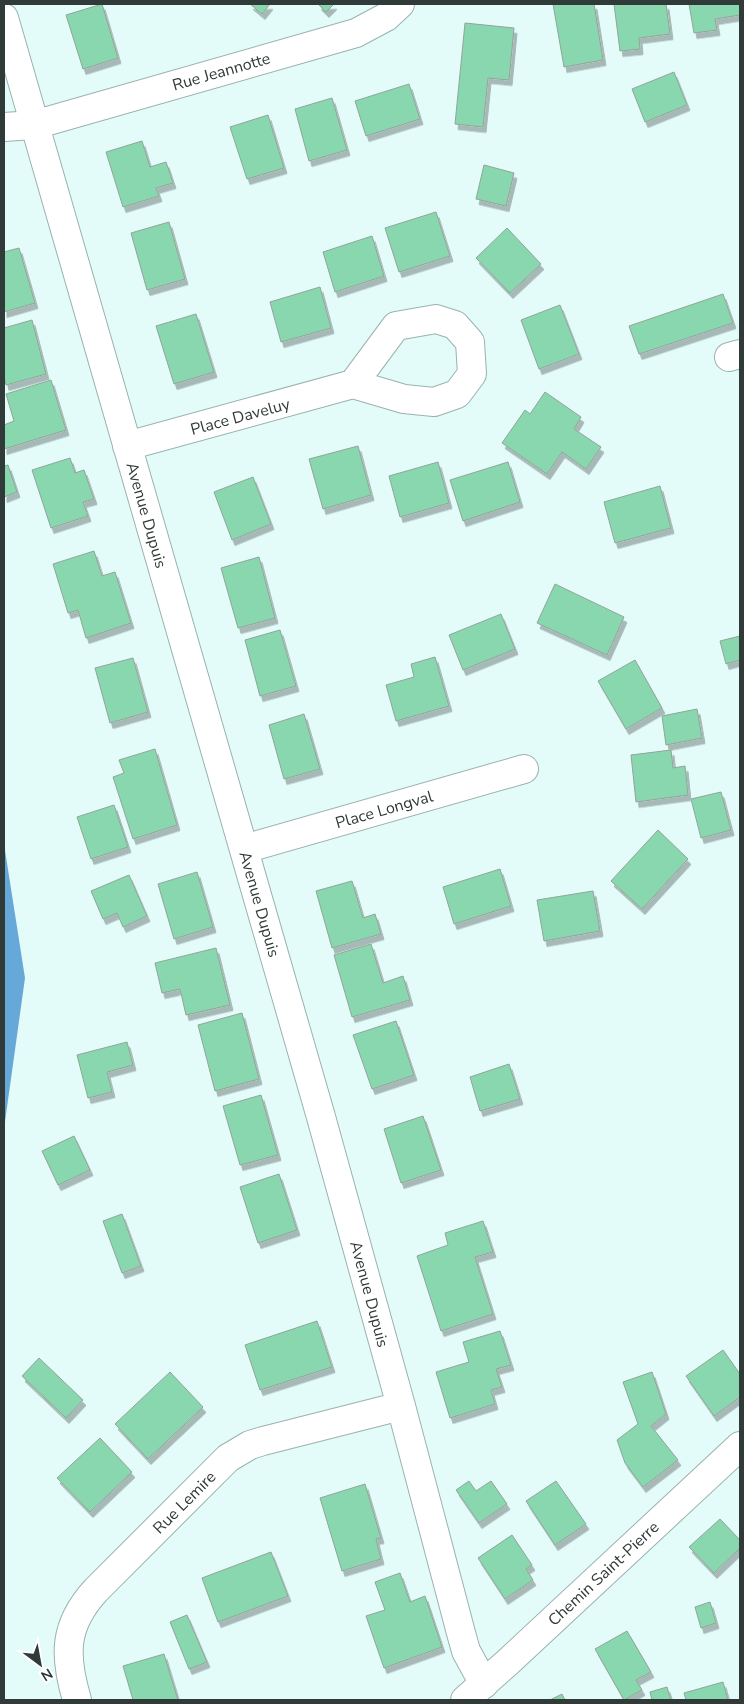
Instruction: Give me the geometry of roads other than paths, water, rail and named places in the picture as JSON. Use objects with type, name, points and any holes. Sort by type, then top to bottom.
[{"type":"street","name":"Rue Jeannotte","points":[[34,125],[356,33],[386,17],[400,4]]},
{"type":"street","name":"Avenue Dupuis","points":[[4,18],[321,1117],[401,1406],[466,1651],[474,1692]]},
{"type":"street","points":[[4,127],[34,125]]},
{"type":"street","name":"Place Daveluy","points":[[127,446],[353,384]]},
{"type":"street","name":"Place Longval","points":[[244,849],[524,769]]},
{"type":"street","name":"Rue Lemire","points":[[77,1700],[71,1682],[68,1657],[71,1633],[80,1611],[96,1590],[228,1458],[250,1445],[263,1441],[401,1406]]},
{"type":"street","name":"Chemin Saint-Pierre","points":[[474,1692],[740,1446]]},
{"type":"water","points":[[4,844],[25,978],[4,1129]]}]
